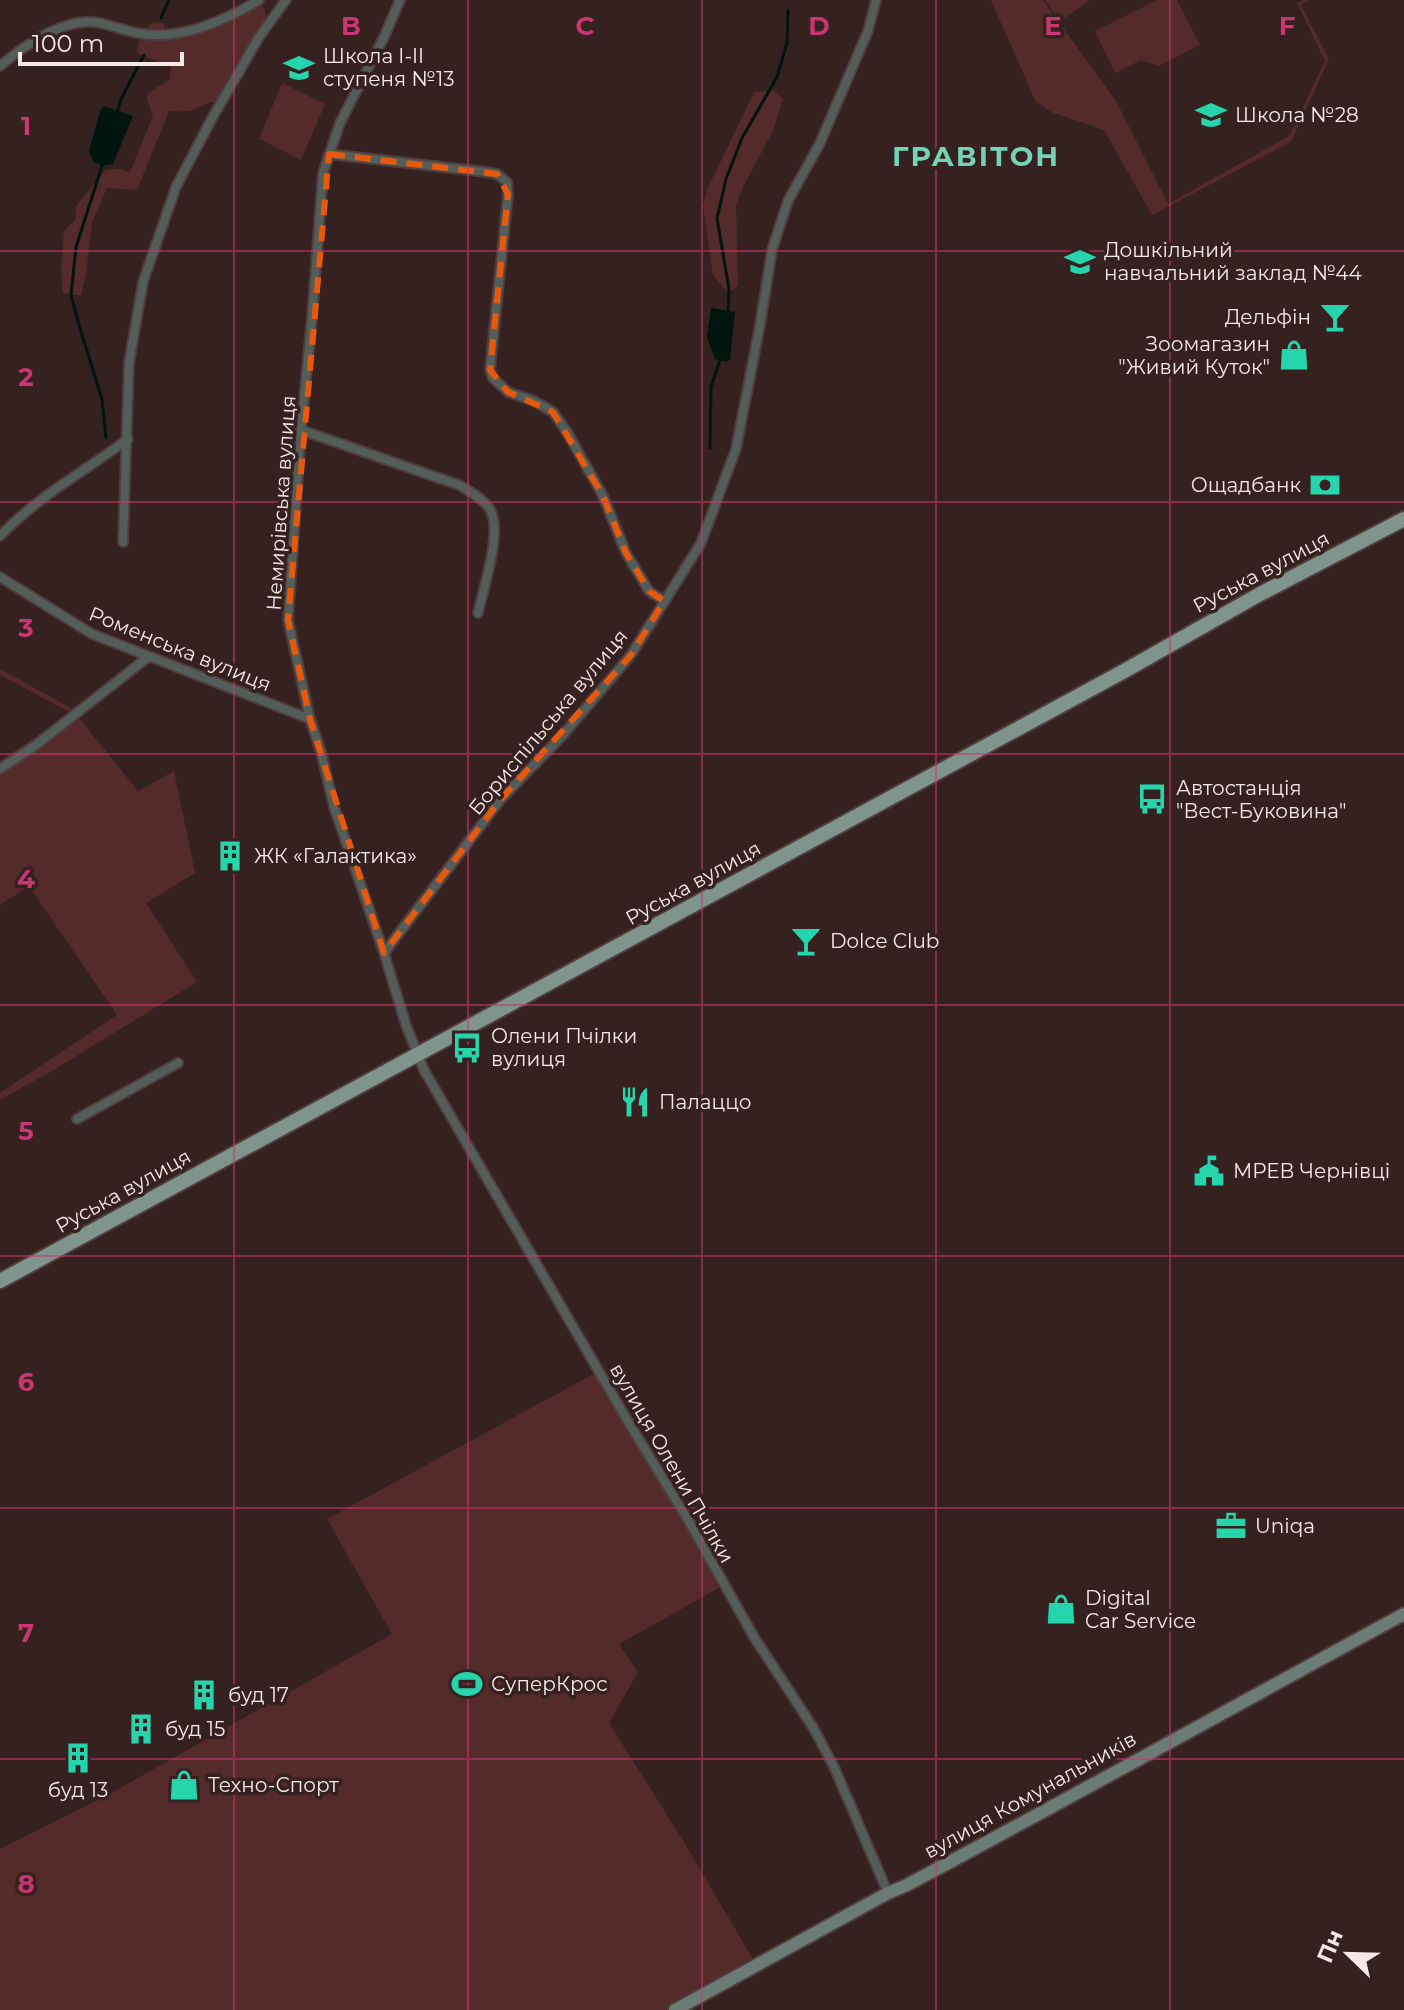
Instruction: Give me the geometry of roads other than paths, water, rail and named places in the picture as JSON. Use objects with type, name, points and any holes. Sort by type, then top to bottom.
[{"type":"main road","name":"Руська вулиця","points":[[0,1281],[1126,670],[1260,594],[1404,519]]},
{"type":"street","points":[[0,66],[43,36],[74,23],[96,21],[138,35],[185,33],[259,0]]},
{"type":"street","points":[[123,542],[129,363],[143,282],[176,187],[252,49],[286,0]]},
{"type":"street","name":"Немирівська вулиця","points":[[400,0],[340,123],[323,173],[288,620],[334,807],[417,1054]]},
{"type":"street","name":"Бориспільська вулиця","points":[[384,953],[501,799],[562,736],[631,655],[701,543],[736,449],[772,250],[788,201],[820,143],[868,31],[876,0]]},
{"type":"street","points":[[329,154],[486,172],[497,174],[507,182],[490,370],[493,378],[508,392],[553,412],[603,496],[626,553],[649,591],[664,601]]},
{"type":"street","points":[[301,430],[459,485],[490,509],[495,523],[494,543],[478,613]]},
{"type":"street","points":[[0,536],[55,488],[128,439]]},
{"type":"street","name":"Роменська вулиця","points":[[0,577],[92,634],[310,719]]},
{"type":"street","points":[[0,769],[36,745],[148,657]]},
{"type":"street","name":"вулиця Олени Пчілки","points":[[417,1054],[754,1637],[814,1729],[835,1769],[888,1893]]},
{"type":"street","points":[[77,1119],[178,1063]]},
{"type":"street","name":"вулиця Комунальників","points":[[675,2010],[1404,1614]]},
{"type":"waterway","points":[[161,18],[169,0]]},
{"type":"waterway","points":[[728,314],[729,289],[717,218],[726,179],[742,138],[777,77],[787,43],[788,10]]},
{"type":"waterway","points":[[117,113],[144,55]]},
{"type":"waterway","points":[[103,163],[76,247],[71,295],[102,399],[106,438]]},
{"type":"waterway","points":[[710,448],[711,387],[721,357]]},
{"type":"place","name":"Школа I-II ступеня №13","points":[[299,68]]},
{"type":"place","name":"Школа №28","points":[[1211,115]]},
{"type":"place","name":"Дошкільний навчальний заклад №44","points":[[1080,262]]},
{"type":"place","name":"Дельфін","points":[[1335,317]]},
{"type":"place","name":"Зоомагазин \"Живий Куток\"","points":[[1294,355]]},
{"type":"place","name":"Ощадбанк","points":[[1325,485]]},
{"type":"place","name":"Автостанція \"Вест-Буковина\"","points":[[1152,799]]},
{"type":"place","name":"ЖК «Галактика»","points":[[230,856]]},
{"type":"place","name":"Dolce Club","points":[[806,941]]},
{"type":"place","name":"Олени Пчілки вулиця","points":[[467,1048]]},
{"type":"place","name":"Палаццо","points":[[635,1102]]},
{"type":"place","name":"МРЕВ Чернівці","points":[[1209,1171]]},
{"type":"place","name":"Uniqa","points":[[1231,1526]]},
{"type":"place","name":"Digital Car Service","points":[[1061,1609]]},
{"type":"place","name":"СуперКрос","points":[[467,1684]]},
{"type":"place","name":"буд 17","points":[[204,1695]]},
{"type":"place","name":"буд 15","points":[[141,1729]]},
{"type":"place","name":"буд 13","points":[[78,1758]]},
{"type":"place","name":"Техно-Спорт","points":[[184,1785]]},
{"type":"district","name":"ГРАВІТОН","points":[[976,156]]}]
